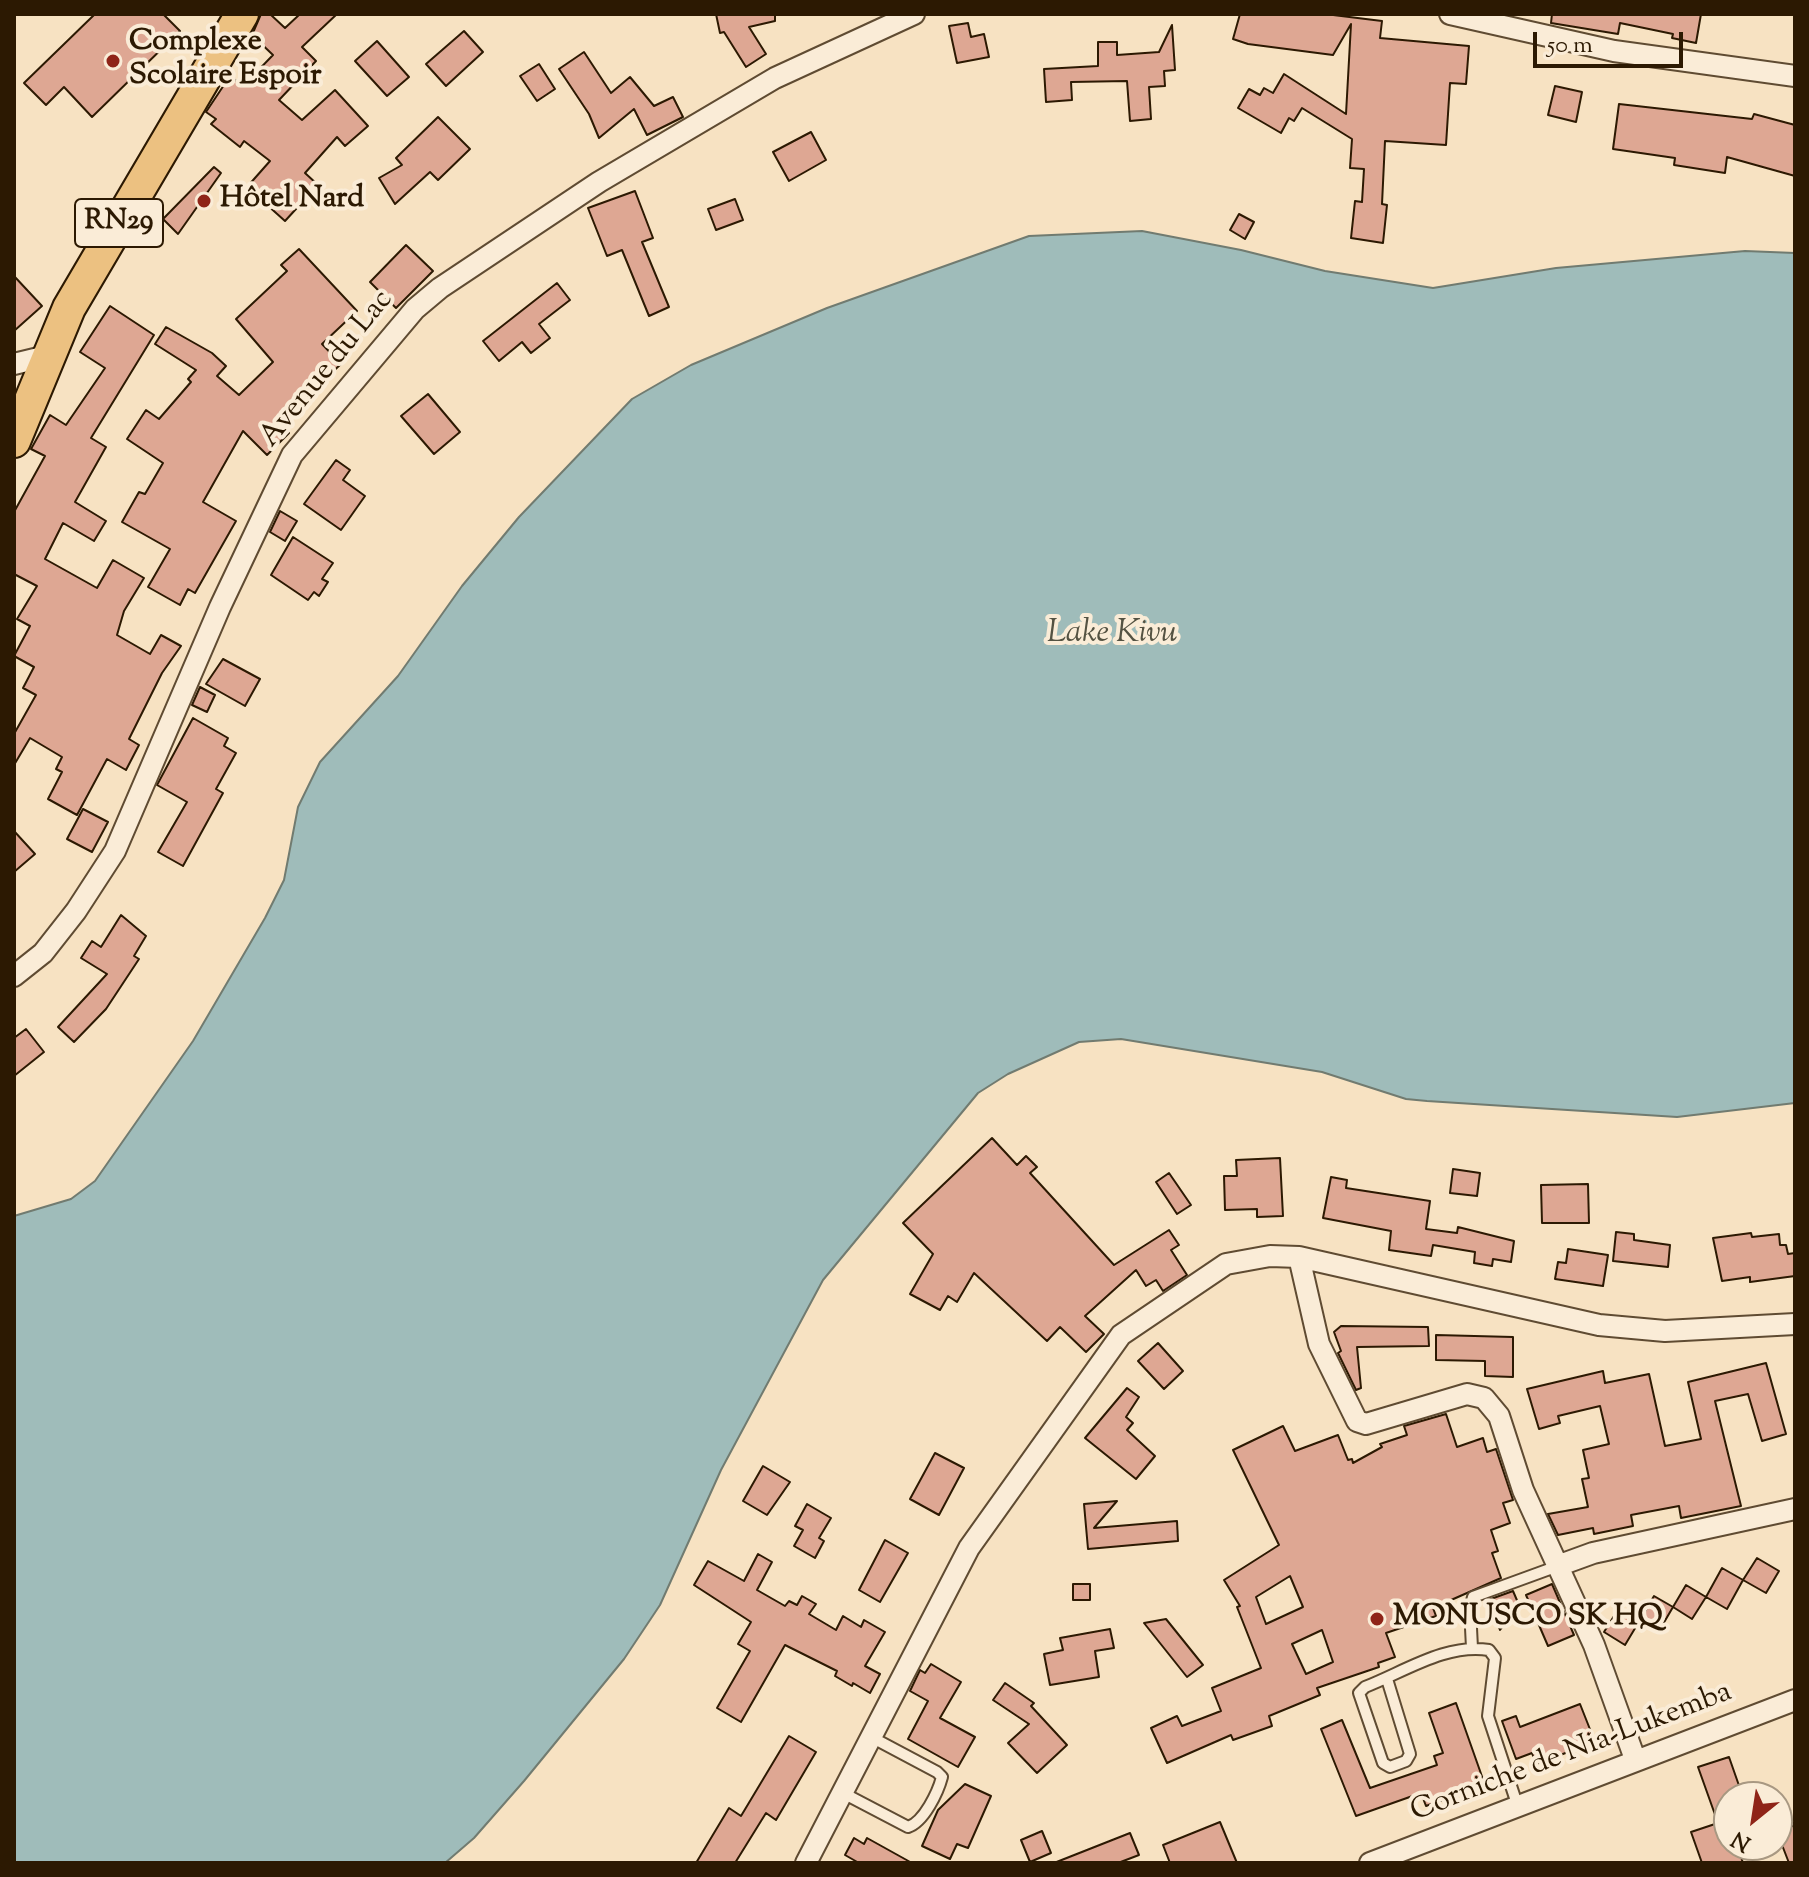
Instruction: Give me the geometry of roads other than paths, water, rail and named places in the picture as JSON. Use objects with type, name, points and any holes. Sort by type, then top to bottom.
[{"type":"main road","name":"RN29","points":[[14,441],[69,308],[242,14]]},
{"type":"street","name":"Avenue du Lac","points":[[14,976],[51,942],[115,851],[220,607],[292,455],[415,309],[440,288],[599,182],[775,78],[914,14]]},
{"type":"street","points":[[1450,14],[1614,51],[1795,76]]},
{"type":"street","points":[[14,364],[47,356]]},
{"type":"street","points":[[806,1863],[969,1548],[1121,1335],[1226,1264],[1270,1256],[1299,1257],[1599,1325],[1665,1331],[1795,1324]]},
{"type":"street","points":[[1299,1257],[1319,1344],[1357,1421],[1366,1424],[1467,1394],[1484,1398],[1499,1416],[1523,1490],[1560,1565],[1635,1759]]},
{"type":"street","points":[[1560,1565],[1593,1553],[1795,1509]]},
{"type":"street","name":"Corniche de Nia-Lukemba","points":[[1370,1863],[1795,1700]]},
{"type":"lane","points":[[1472,1648],[1470,1608],[1473,1597],[1560,1565]]},
{"type":"lane","points":[[1387,1679],[1410,1754],[1406,1761],[1390,1767],[1383,1763],[1359,1693],[1387,1679],[1421,1662],[1472,1648],[1489,1650],[1495,1658],[1488,1716],[1518,1808]]},
{"type":"lane","points":[[843,1793],[908,1827],[921,1817],[940,1784],[942,1777],[937,1772],[873,1738]]},
{"type":"water","name":"Lake Kivu","points":[[1142,231],[1241,250],[1325,271],[1433,288],[1556,268],[1745,251],[1795,253],[1795,1103],[1677,1117],[1427,1101],[1406,1099],[1322,1072],[1121,1039],[1079,1042],[1008,1074],[978,1093],[823,1280],[721,1470],[660,1605],[624,1659],[524,1781],[474,1838],[445,1863],[14,1863],[14,1216],[71,1199],[95,1181],[193,1041],[284,880],[298,807],[320,762],[398,676],[462,586],[519,517],[632,399],[691,365],[827,308],[1029,236]]},
{"type":"place","name":"Complexe Scolaire Espoir","points":[[113,61]]},
{"type":"place","name":"Hôtel Nard","points":[[204,201]]},
{"type":"place","name":"MONUSCO SK HQ","points":[[1377,1619]]}]
